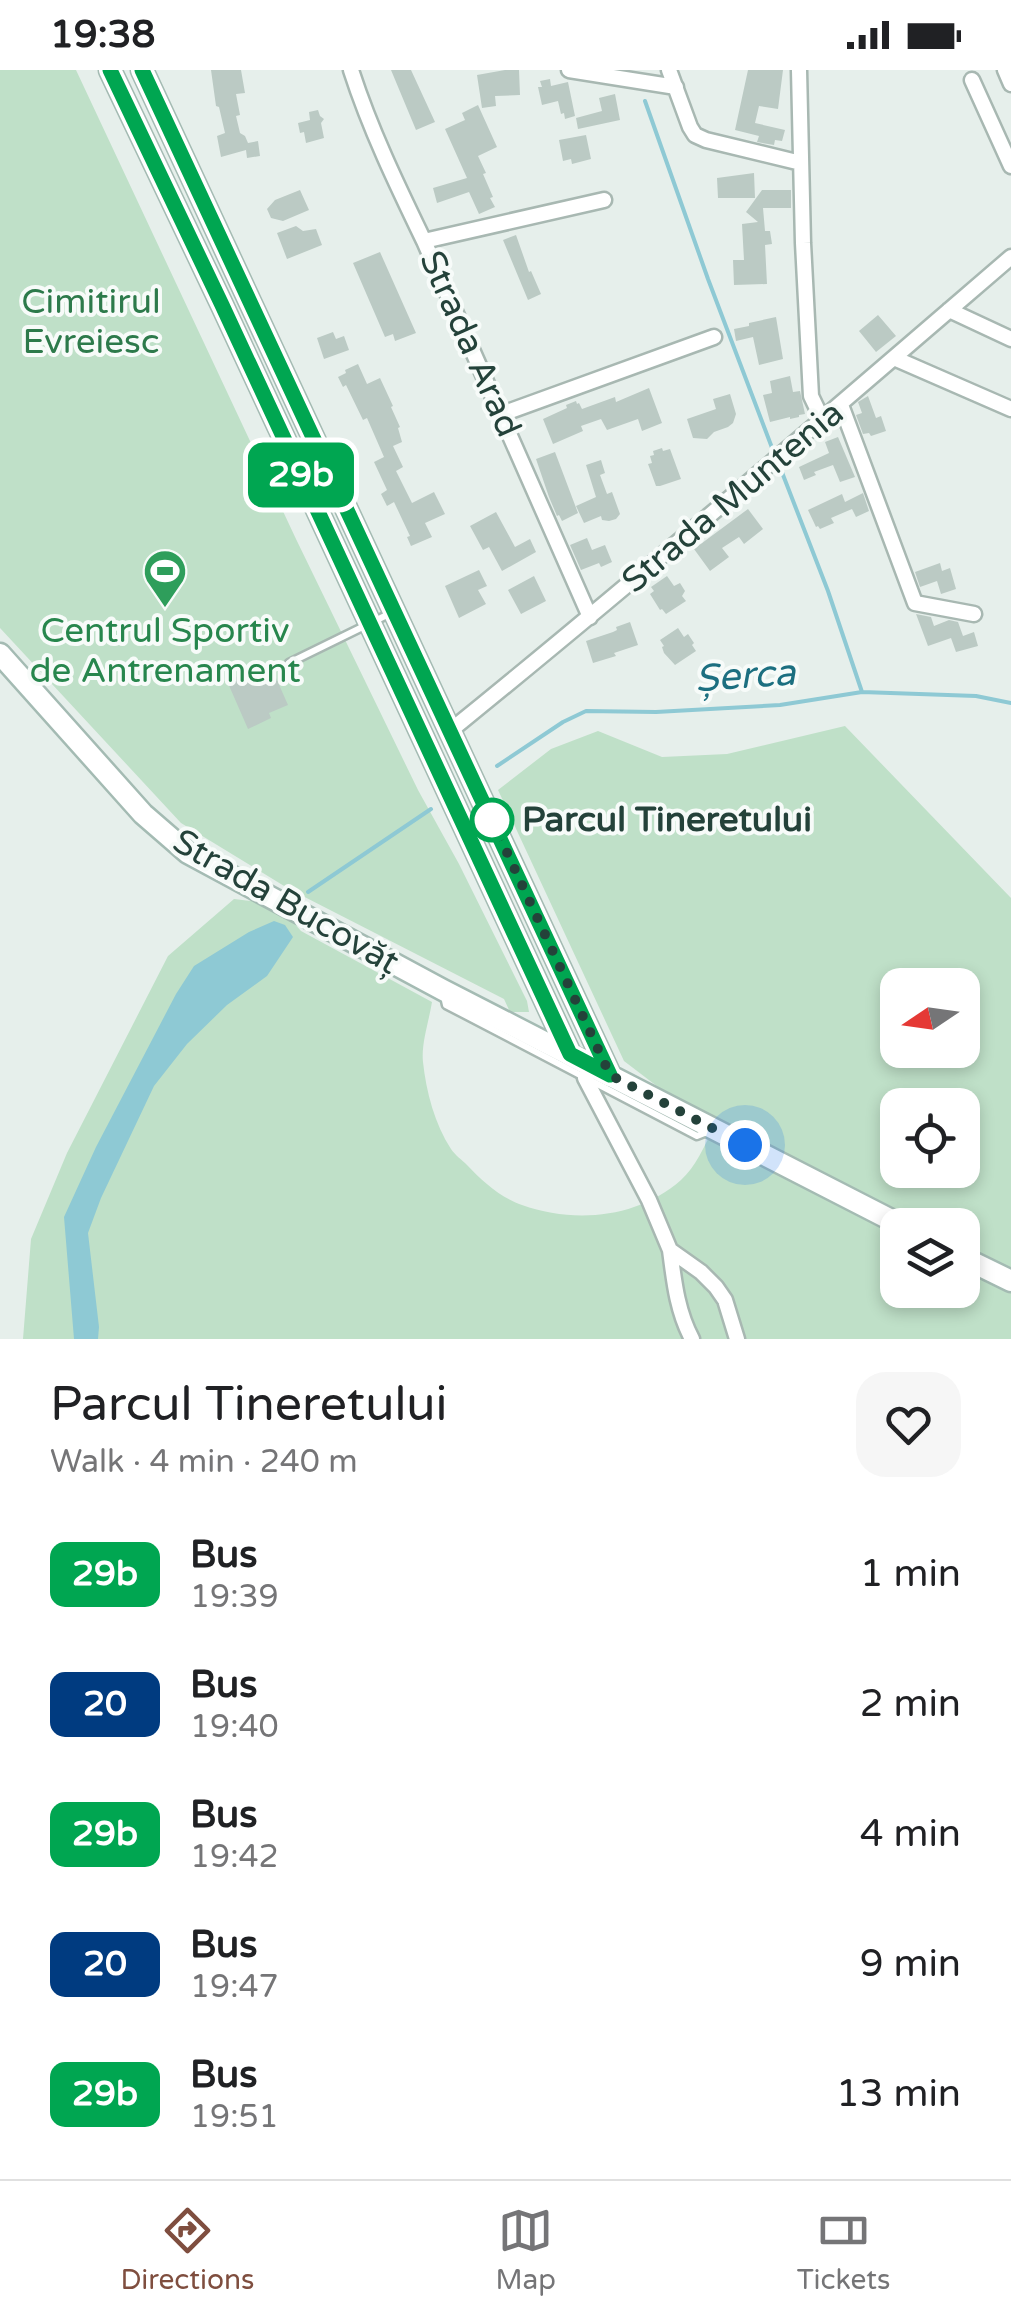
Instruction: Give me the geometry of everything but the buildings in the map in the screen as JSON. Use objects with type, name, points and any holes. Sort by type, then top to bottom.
[{"type":"main road","points":[[110,70],[570,1054]]},
{"type":"main road","points":[[142,70],[610,1075]]},
{"type":"main road","name":"Strada Bucovăț","points":[[0,654],[130,800],[176,844],[213,868],[880,1214]]},
{"type":"main road","points":[[980,1266],[1011,1282]]},
{"type":"street","name":"Strada Arad","points":[[351,70],[394,181],[590,617]]},
{"type":"street","points":[[569,70],[676,87]]},
{"type":"street","points":[[669,70],[695,135],[800,164]]},
{"type":"street","points":[[799,70],[812,396],[824,420]]},
{"type":"street","points":[[1004,70],[1011,84]]},
{"type":"street","points":[[972,80],[1011,166]]},
{"type":"street","points":[[424,241],[604,200]]},
{"type":"street","name":"Strada Muntenia","points":[[450,731],[1009,263]]},
{"type":"street","points":[[949,310],[1011,338]]},
{"type":"street","points":[[502,414],[714,337]]},
{"type":"street","points":[[894,358],[1011,409]]},
{"type":"street","points":[[841,405],[915,603],[974,614]]},
{"type":"street","points":[[585,1078],[649,1200],[670,1250],[676,1296],[692,1339]]},
{"type":"street","points":[[670,1250],[702,1272],[716,1288],[725,1300],[737,1339]]},
{"type":"lane","points":[[289,663],[394,611]]},
{"type":"lane","points":[[443,990],[446,1005],[697,1136],[714,1129]]},
{"type":"lane","points":[[570,1054],[585,1078]]},
{"type":"green space","name":"Cimitirul Evreiesc","points":[[0,70],[76,70],[296,539],[418,790],[527,1001],[529,1012],[510,1012],[504,999],[289,889],[181,823],[0,628]]},
{"type":"green space","points":[[845,726],[1011,898],[1011,1339],[23,1339],[31,1239],[67,1153],[168,956],[234,899],[272,906],[301,931],[432,1002],[423,1055],[436,1119],[453,1151],[499,1193],[542,1211],[605,1214],[645,1203],[681,1180],[713,1129],[624,1061],[498,790],[551,749],[598,731],[662,757],[727,754]]},
{"type":"water","points":[[274,921],[285,925],[293,937],[267,976],[227,1005],[187,1044],[154,1086],[88,1233],[98,1339],[74,1339],[64,1217],[96,1147],[194,966]]},
{"type":"waterway","points":[[645,101],[774,453]]},
{"type":"waterway","points":[[778,462],[862,692]]},
{"type":"waterway","name":"Șerca","points":[[497,766],[586,711],[656,712],[780,705],[862,692],[976,696],[1011,703]]},
{"type":"waterway","name":"Șerca","points":[[308,892],[431,809]]},
{"type":"bus line","name":"29b","points":[[110,70],[570,1054],[610,1075],[142,70]]},
{"type":"place","name":"Centrul Sportiv de Antrenament","points":[[165,609]]},
{"type":"place","name":"Parcul Tineretului","points":[[492,820]]},
{"type":"route","points":[[492,820],[610,1075],[745,1145]]}]
